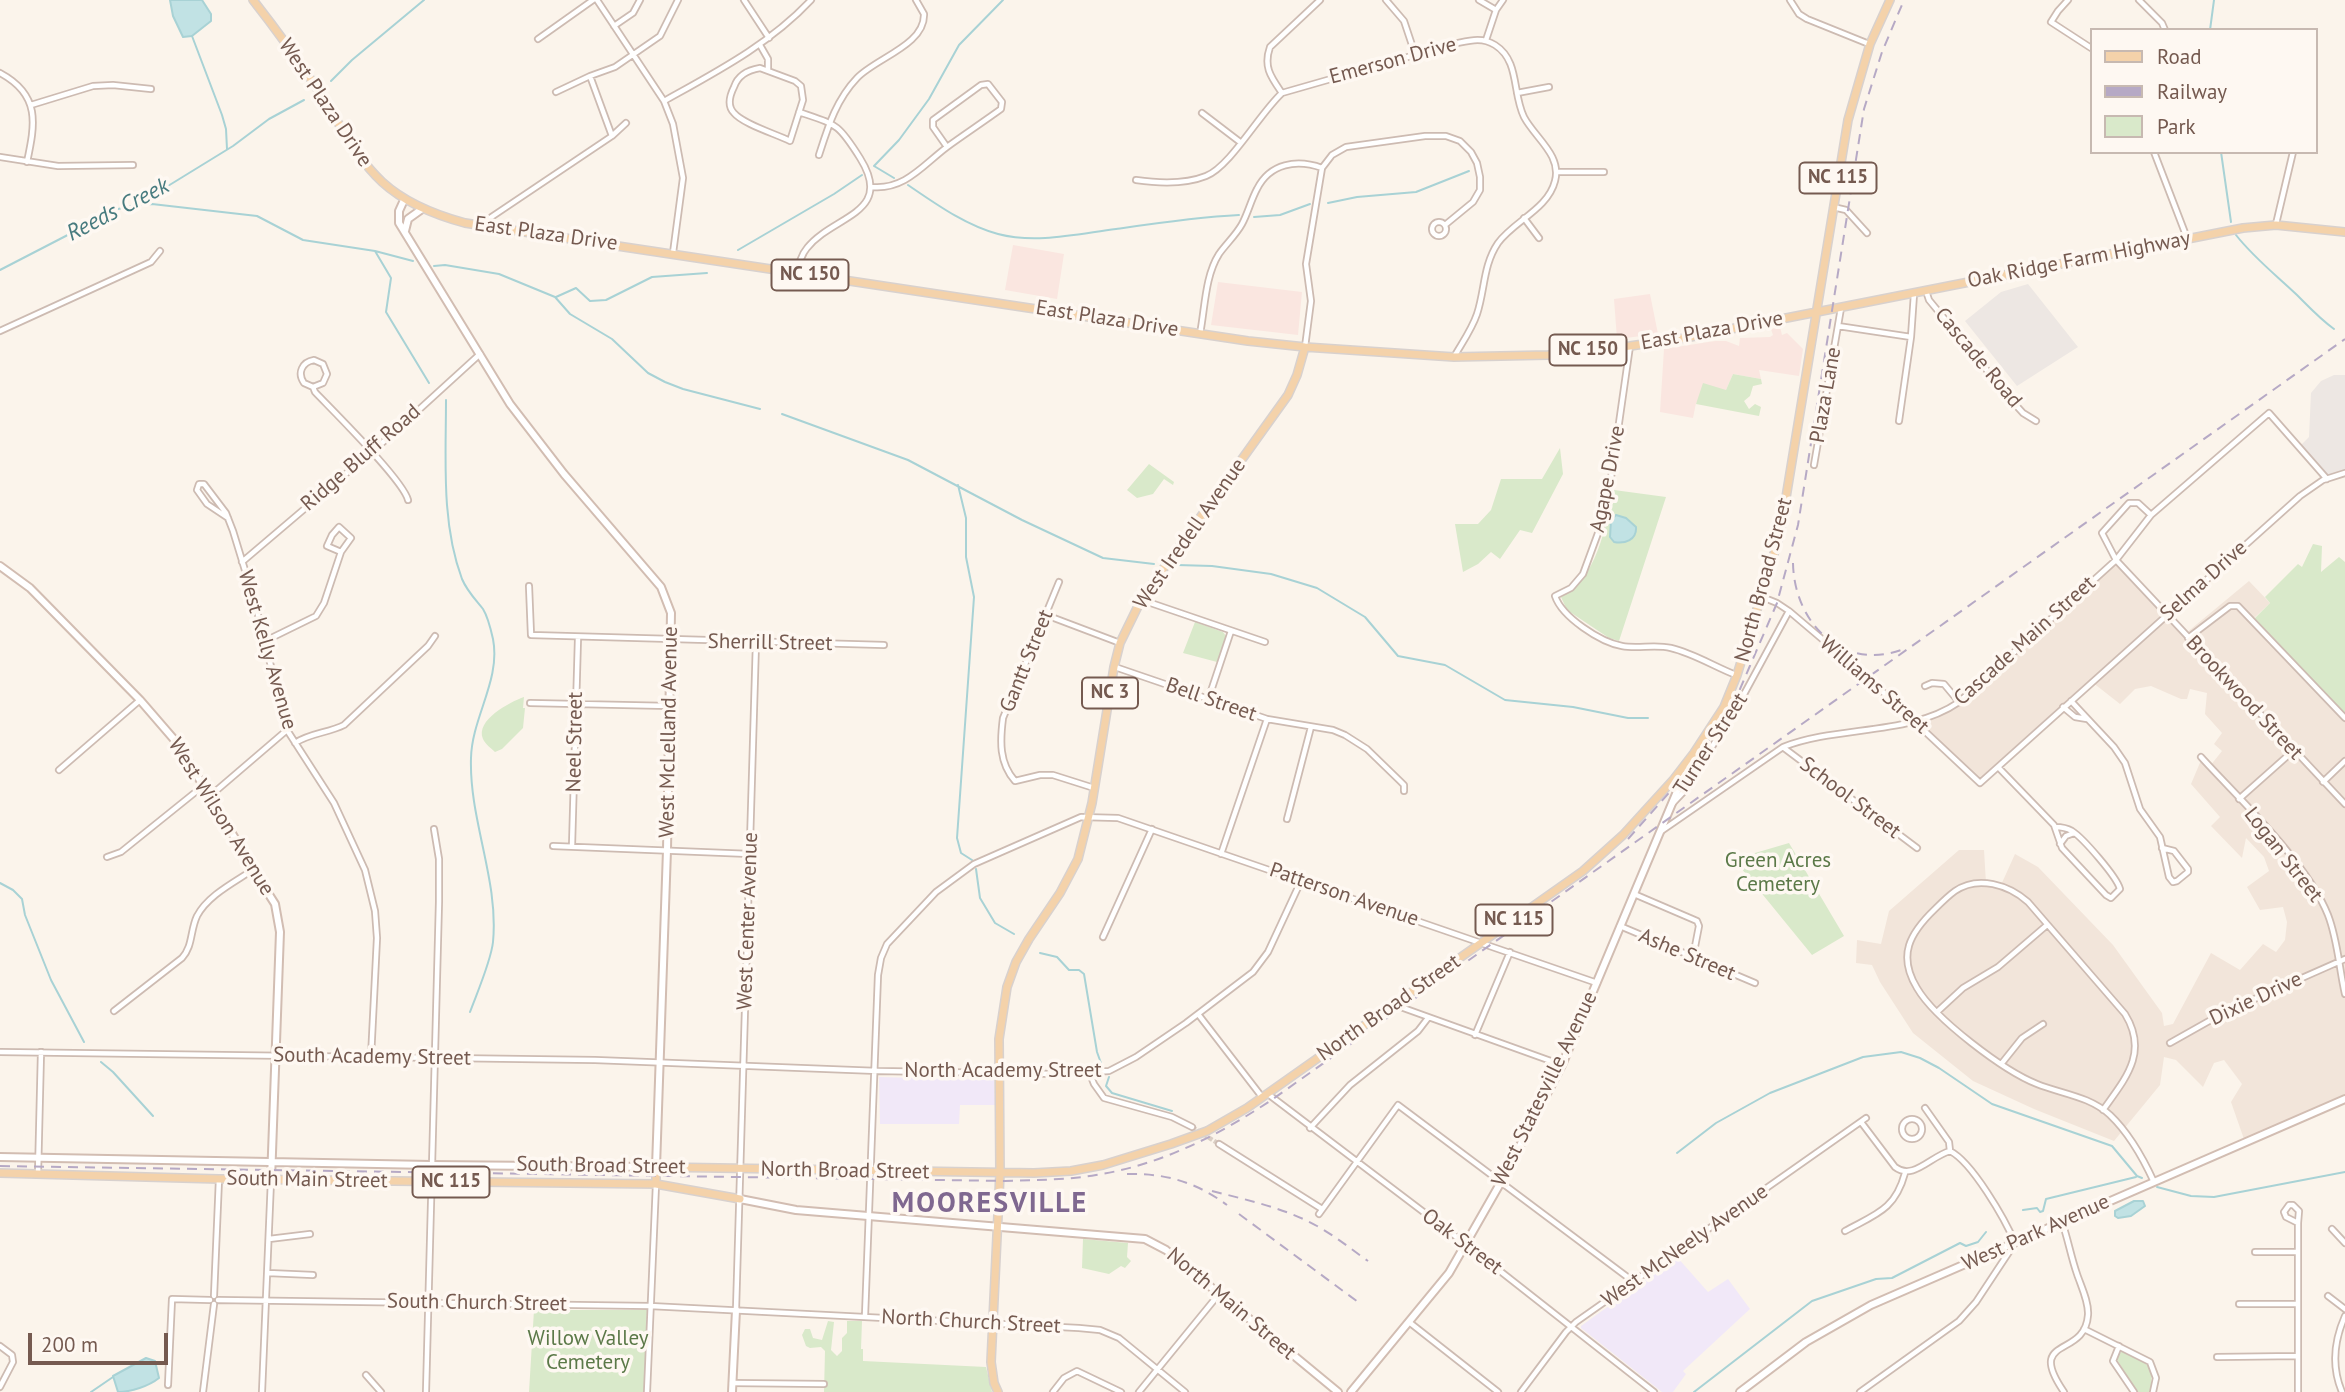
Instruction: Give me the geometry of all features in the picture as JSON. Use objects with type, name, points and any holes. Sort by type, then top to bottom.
[{"type":"main road","name":"West Plaza Drive","points":[[253,0],[292,51],[359,157],[380,181],[404,200]]},
{"type":"main road","name":"NC 115","points":[[1815,313],[1848,120],[1870,44],[1890,0]]},
{"type":"main road","name":"East Plaza Drive","points":[[404,200],[443,217],[481,225],[1200,334],[1305,347],[1454,357],[1548,355],[1685,338],[1815,313]]},
{"type":"main road","name":"Oak Ridge Farm Highway","points":[[1815,313],[2243,228],[2276,225],[2345,232]]},
{"type":"main road","name":"North Broad Street","points":[[740,1169],[1000,1173],[1072,1171],[1103,1165],[1207,1130],[1265,1096],[1583,871],[1623,835],[1691,757],[1724,707],[1737,675],[1780,534],[1815,313]]},
{"type":"main road","name":"West Iredell Avenue","points":[[998,1226],[999,1039],[1007,987],[1029,939],[1078,859],[1089,816],[1120,643],[1141,600],[1288,395],[1305,347]]},
{"type":"main road","name":"South Broad Street","points":[[656,1167],[740,1169]]},
{"type":"main road","name":"West McLelland Avenue","points":[[656,1167],[656,1184]]},
{"type":"main road","name":"South Main Street","points":[[0,1173],[271,1180],[656,1184],[740,1199]]},
{"type":"main road","name":"NC 3","points":[[998,1226],[992,1370],[999,1392]]},
{"type":"street","points":[[538,39],[595,0],[664,101],[673,124],[683,178],[673,253]]},
{"type":"street","points":[[614,26],[632,13],[640,0]]},
{"type":"street","points":[[556,92],[615,67],[660,36],[678,0]]},
{"type":"street","points":[[744,0],[769,38]]},
{"type":"street","points":[[664,101],[760,45],[793,19],[811,0]]},
{"type":"street","points":[[819,155],[840,98],[870,66],[912,40],[920,32],[924,14],[916,0]]},
{"type":"street","points":[[1136,180],[1174,181],[1206,176],[1224,163],[1266,108],[1282,93],[1266,67],[1270,47],[1320,0]]},
{"type":"street","points":[[1386,0],[1404,21],[1415,54]]},
{"type":"street","points":[[1479,0],[1496,10]]},
{"type":"street","points":[[1486,40],[1496,10],[1503,0]]},
{"type":"street","points":[[1790,0],[1799,14],[1807,19],[1870,44]]},
{"type":"street","points":[[2068,0],[2051,22],[2090,47]]},
{"type":"street","points":[[2139,0],[2164,28]]},
{"type":"street","name":"Emerson Drive","points":[[1282,93],[1415,54],[1469,40],[1486,40],[1508,59],[1519,105],[1525,118],[1549,150],[1557,172]]},
{"type":"street","points":[[760,45],[768,59],[768,70]]},
{"type":"street","points":[[752,69],[768,70],[801,86],[803,100],[790,141],[734,114],[730,101],[736,81],[752,69]]},
{"type":"street","points":[[0,74],[14,82],[31,105],[34,127],[27,162]]},
{"type":"street","points":[[590,76],[612,135]]},
{"type":"street","points":[[872,187],[904,181],[1001,109],[1002,102],[988,84],[981,85],[933,120],[933,127],[947,147]]},
{"type":"street","points":[[31,105],[93,86],[151,89]]},
{"type":"street","points":[[1517,93],[1549,87]]},
{"type":"street","points":[[797,273],[801,258],[810,244],[863,206],[872,187],[869,172],[845,134],[830,123],[799,112]]},
{"type":"street","points":[[1202,113],[1240,142]]},
{"type":"street","points":[[481,225],[626,123]]},
{"type":"street","points":[[1200,334],[1211,273],[1219,255],[1239,230],[1258,187],[1278,166],[1297,162],[1322,168],[1332,155],[1355,145],[1425,136],[1446,136],[1461,141],[1477,163],[1480,190],[1473,202],[1445,225]]},
{"type":"street","points":[[2155,154],[2187,238]]},
{"type":"street","points":[[2276,225],[2293,154]]},
{"type":"street","points":[[0,157],[58,166],[133,165]]},
{"type":"street","name":"West Iredell Avenue","points":[[1305,347],[1311,301],[1306,263],[1322,168]]},
{"type":"street","points":[[1454,357],[1476,317],[1486,267],[1509,231],[1552,192],[1557,172],[1604,172]]},
{"type":"street","name":"West McLelland Avenue","points":[[404,200],[398,219],[405,233],[528,429],[661,587],[671,612],[667,850],[656,1167]]},
{"type":"street","points":[[1833,207],[1846,210],[1867,233]]},
{"type":"street","points":[[405,233],[408,219],[422,209]]},
{"type":"street","points":[[1524,218],[1539,238]]},
{"type":"street","points":[[0,331],[150,262],[160,251]]},
{"type":"street","name":"Cascade Road","points":[[1926,290],[1929,300],[2013,402],[2023,413],[2036,421]]},
{"type":"street","points":[[1899,421],[1912,337],[1914,293]]},
{"type":"street","name":"Plaza Lane","points":[[1814,465],[1842,308]]},
{"type":"street","name":"Plaza Lane","points":[[1838,326],[1912,337]]},
{"type":"street","name":"Agape Drive","points":[[1630,346],[1612,472],[1601,525],[1583,574],[1571,588],[1555,596],[1566,614],[1613,644],[1675,649],[1737,675]]},
{"type":"street","name":"Ridge Bluff Road","points":[[242,562],[370,453],[480,354]]},
{"type":"street","points":[[313,387],[323,383],[327,374],[323,365],[314,360],[304,364],[300,373],[304,383],[313,387],[406,492],[408,500]]},
{"type":"street","name":"Cascade Main Street","points":[[1659,832],[1783,747],[1803,739],[1915,721],[1933,716],[1959,702],[2116,560],[2151,515],[2269,413],[2327,479]]},
{"type":"street","name":"Selma Drive","points":[[1980,783],[2300,496],[2327,479],[2345,473]]},
{"type":"street","name":"West Kelly Avenue","points":[[228,518],[207,504],[199,494],[197,485],[201,483],[206,486],[228,518],[265,641],[287,730],[334,803],[365,870],[373,903],[377,938],[371,1057]]},
{"type":"street","points":[[2116,560],[2102,533],[2129,503],[2138,503],[2151,515]]},
{"type":"street","points":[[265,641],[316,617],[324,603],[341,552],[351,538],[339,527],[327,546],[341,552]]},
{"type":"street","name":"Brookwood Street","points":[[2116,560],[2345,804]]},
{"type":"street","name":"West Wilson Avenue","points":[[0,566],[30,588],[140,700],[178,744],[275,904],[279,925],[271,1180]]},
{"type":"street","name":"Gantt Street","points":[[1059,582],[1003,718],[1000,739],[1003,758],[1015,781],[1053,775],[1094,788]]},
{"type":"street","name":"Sherrill Street","points":[[529,586],[531,635],[884,645]]},
{"type":"street","name":"Williams Street","points":[[1762,597],[1789,611],[1915,721],[1980,783]]},
{"type":"street","points":[[1141,600],[1265,642]]},
{"type":"street","points":[[2188,638],[2230,606],[2238,606],[2345,718]]},
{"type":"street","name":"Turner Street","points":[[1673,803],[1691,784],[1736,709],[1789,611]]},
{"type":"street","points":[[1046,615],[1120,643]]},
{"type":"street","points":[[1208,700],[1231,631]]},
{"type":"street","points":[[295,743],[314,733],[335,730],[344,725],[428,646],[435,636]]},
{"type":"street","name":"Neel Street","points":[[572,846],[578,638]]},
{"type":"street","name":"West Center Avenue","points":[[736,1310],[756,642]]},
{"type":"street","name":"Bell Street","points":[[1114,667],[1267,719],[1333,730],[1357,741],[1404,785],[1404,791]]},
{"type":"street","points":[[1925,686],[1932,683],[1944,684],[1959,702]]},
{"type":"street","points":[[59,770],[140,700]]},
{"type":"street","points":[[2071,701],[2120,754],[2129,773],[2136,801],[2160,837],[2162,848],[2169,877],[2174,882],[2177,881],[2188,869],[2174,851],[2162,848]]},
{"type":"street","points":[[530,703],[670,706]]},
{"type":"street","points":[[2063,707],[2075,718],[2088,719]]},
{"type":"street","points":[[1222,854],[1267,719]]},
{"type":"street","points":[[1287,819],[1311,727]]},
{"type":"street","points":[[210,796],[287,730]]},
{"type":"street","name":"School Street","points":[[1783,747],[1917,848]]},
{"type":"street","name":"Logan Street","points":[[2239,799],[2293,751]]},
{"type":"street","name":"West Statesville Avenue","points":[[1351,1392],[1449,1273],[1501,1182],[1562,1065],[1691,757]]},
{"type":"street","name":"Logan Street","points":[[2201,757],[2277,840],[2318,894],[2342,960],[2345,994]]},
{"type":"street","points":[[2323,782],[2345,761]]},
{"type":"street","points":[[1998,766],[2055,827],[2060,844],[2106,895],[2114,897],[2119,891],[2119,883],[2075,833],[2055,827]]},
{"type":"street","points":[[107,857],[121,852],[203,786]]},
{"type":"street","points":[[865,1316],[880,966],[887,944],[936,892],[966,869],[1081,817],[1089,816]]},
{"type":"street","name":"Patterson Avenue","points":[[1089,816],[1118,818],[1152,829],[1597,983]]},
{"type":"street","points":[[426,1392],[439,878],[434,829]]},
{"type":"street","points":[[1103,937],[1152,829]]},
{"type":"street","points":[[2060,844],[2066,836],[2075,833]]},
{"type":"street","points":[[553,846],[750,854]]},
{"type":"street","points":[[114,1011],[182,958],[189,948],[193,926],[203,907],[254,869]]},
{"type":"street","name":"North Academy Street","points":[[744,1065],[874,1071],[1109,1071],[1198,1014],[1242,982],[1268,952],[1301,881]]},
{"type":"street","points":[[2103,1110],[2129,1073],[2134,1060],[2134,1033],[2125,1014],[2016,891],[1986,883],[1973,884],[1953,892],[1920,924],[1911,937],[1907,960],[1918,990],[1959,1035],[2030,1082],[2076,1096],[2111,1116],[2140,1154],[2154,1182]]},
{"type":"street","points":[[1634,894],[1698,921],[1693,957]]},
{"type":"street","points":[[1937,1012],[1963,988],[1998,967],[2047,925]]},
{"type":"street","name":"Ashe Street","points":[[1620,926],[1755,984]]},
{"type":"street","points":[[1475,1035],[1510,953]]},
{"type":"street","name":"Dixie Drive","points":[[2170,1043],[2209,1020],[2342,960]]},
{"type":"street","points":[[1395,1004],[1562,1065]]},
{"type":"street","name":"Oak Street","points":[[1198,1014],[1265,1096],[1467,1245],[1654,1392]]},
{"type":"street","points":[[1310,1128],[1350,1085],[1418,1031],[1428,1018]]},
{"type":"street","points":[[2002,1063],[2022,1038],[2043,1024]]},
{"type":"street","name":"South Academy Street","points":[[0,1052],[434,1057],[744,1065]]},
{"type":"street","points":[[38,1174],[41,1052]]},
{"type":"street","points":[[1090,1073],[1104,1098],[1172,1116],[1192,1127]]},
{"type":"street","name":"West Park Avenue","points":[[1740,1392],[1782,1359],[1854,1314],[2345,1099]]},
{"type":"street","points":[[1219,1144],[1320,1212],[1398,1105],[1634,1282]]},
{"type":"street","points":[[1925,1108],[1949,1142],[1950,1151]]},
{"type":"street","points":[[1920,1124],[1931,1116]]},
{"type":"street","name":"West McNeely Avenue","points":[[1521,1392],[1571,1327],[1866,1118]]},
{"type":"street","points":[[1912,1119],[1920,1124],[1922,1132],[1916,1139],[1907,1139],[1902,1126],[1906,1121],[1912,1119]]},
{"type":"street","points":[[1860,1392],[1947,1331],[1968,1312],[2015,1243],[1993,1201],[1959,1157],[1950,1151],[1939,1154],[1913,1171],[1905,1173],[1895,1167],[1861,1122]]},
{"type":"street","name":"South Broad Street","points":[[0,1157],[656,1167]]},
{"type":"street","points":[[1845,1231],[1891,1204],[1899,1194],[1905,1173]]},
{"type":"street","points":[[203,1392],[214,1300],[219,1179]]},
{"type":"street","points":[[262,1392],[271,1180]]},
{"type":"street","points":[[647,1392],[656,1184]]},
{"type":"street","name":"North Main Street","points":[[740,1199],[796,1210],[1145,1238],[1166,1250],[1338,1392]]},
{"type":"street","points":[[2062,1222],[2088,1308],[2084,1329],[2077,1339],[2057,1351],[2050,1361],[2051,1372],[2063,1391]]},
{"type":"street","points":[[2298,1223],[2298,1392]]},
{"type":"street","points":[[2332,1229],[2345,1243]]},
{"type":"street","points":[[269,1239],[310,1234]]},
{"type":"street","points":[[2255,1252],[2297,1252]]},
{"type":"street","points":[[268,1273],[313,1275]]},
{"type":"street","points":[[1139,1392],[1219,1294]]},
{"type":"street","points":[[2328,1296],[2345,1309]]},
{"type":"street","name":"South Church Street","points":[[169,1385],[173,1299],[650,1306],[736,1310]]},
{"type":"street","points":[[2239,1304],[2297,1304]]},
{"type":"street","points":[[732,1392],[736,1310]]},
{"type":"street","name":"North Church Street","points":[[736,1310],[1100,1330],[1119,1338],[1185,1392]]},
{"type":"street","points":[[2342,1392],[2334,1359],[2337,1336],[2345,1316]]},
{"type":"street","points":[[1409,1322],[1497,1392]]},
{"type":"street","points":[[2084,1329],[2150,1362],[2155,1372],[2153,1392]]},
{"type":"street","points":[[0,1346],[12,1355],[13,1362],[0,1387]]},
{"type":"street","points":[[2119,1346],[2113,1362],[2134,1392]]},
{"type":"street","points":[[2217,1357],[2298,1356]]},
{"type":"street","points":[[1053,1392],[1065,1378],[1077,1371],[1121,1392]]},
{"type":"street","points":[[366,1375],[381,1392]]},
{"type":"street","points":[[732,1383],[824,1384]]},
{"type":"shaded area","points":[[1013,245],[1064,254],[1057,299],[1005,290]]},
{"type":"shaded area","points":[[1218,282],[1302,292],[1298,335],[1211,325]]},
{"type":"shaded area","points":[[2028,284],[2078,347],[2017,386],[1965,321],[2001,292]]},
{"type":"shaded area","points":[[1650,294],[1658,334],[1617,339],[1614,299]]},
{"type":"shaded area","points":[[1780,327],[1782,335],[1787,333],[1803,349],[1799,376],[1759,370],[1761,379],[1733,374],[1726,390],[1696,403],[1693,418],[1660,412],[1664,349],[1715,341],[1726,341],[1739,346],[1740,338],[1770,337],[1773,335],[1771,329]]},
{"type":"shaded area","points":[[2334,375],[2345,375],[2345,473],[2327,479],[2299,447],[2309,437],[2311,393],[2321,381]]},
{"type":"shaded area","points":[[2116,560],[2185,634],[2249,581],[2270,603],[2252,620],[2345,717],[2345,1099],[2245,1142],[2231,1102],[2242,1084],[2224,1060],[2214,1063],[2203,1087],[2176,1060],[2164,1057],[2160,1085],[2114,1141],[1973,1081],[1913,1033],[1872,965],[1856,963],[1857,940],[1881,944],[1889,911],[1959,850],[1984,850],[1986,883],[2001,885],[2015,854],[2038,867],[2113,945],[2162,1013],[2164,1026],[2173,1024],[2211,953],[2240,970],[2263,944],[2276,952],[2285,940],[2287,922],[2283,907],[2260,910],[2247,887],[2269,871],[2264,857],[2246,838],[2242,858],[2211,826],[2220,817],[2191,784],[2202,758],[2210,766],[2222,751],[2214,744],[2222,733],[2205,714],[2207,693],[2190,689],[2187,699],[2181,699],[2151,686],[2135,689],[2120,704],[2092,682],[1980,783],[1915,721],[1933,716],[1959,702]]},
{"type":"shaded area","points":[[879,1077],[994,1080],[995,1105],[960,1105],[959,1124],[880,1124]]},
{"type":"shaded area","points":[[1677,1257],[1708,1292],[1728,1279],[1750,1309],[1683,1371],[1686,1374],[1673,1392],[1662,1392],[1581,1326]]},
{"type":"green space","points":[[1733,374],[1761,379],[1762,384],[1753,386],[1750,396],[1744,401],[1749,409],[1755,404],[1761,407],[1759,416],[1696,404],[1703,383],[1726,390]]},
{"type":"green space","points":[[1560,448],[1563,474],[1532,533],[1520,530],[1500,559],[1491,552],[1478,564],[1463,572],[1455,524],[1478,524],[1491,510],[1501,479],[1542,479]]},
{"type":"green space","points":[[1149,464],[1174,482],[1173,485],[1164,479],[1153,494],[1137,498],[1127,490]]},
{"type":"green space","points":[[1614,490],[1666,497],[1619,641],[1609,638],[1570,612],[1561,597],[1583,578],[1598,551]]},
{"type":"green space","points":[[2313,544],[2322,546],[2321,572],[2339,557],[2345,562],[2345,717],[2252,621],[2270,603],[2265,597],[2298,564],[2302,567]]},
{"type":"green space","points":[[1195,622],[1223,632],[1226,636],[1217,662],[1183,653]]},
{"type":"green space","points":[[524,697],[523,728],[502,749],[495,752],[483,739],[484,725],[495,713]]},
{"type":"green space","name":"Green Acres Cemetery","points":[[1789,843],[1844,936],[1812,955],[1741,868],[1755,853]]},
{"type":"green space","points":[[1083,1239],[1128,1243],[1127,1257],[1131,1261],[1125,1268],[1121,1266],[1109,1274],[1082,1268]]},
{"type":"green space","name":"Willow Valley Cemetery","points":[[534,1310],[647,1310],[644,1392],[529,1392]]},
{"type":"green space","points":[[828,1321],[834,1322],[831,1350],[837,1356],[842,1351],[842,1338],[847,1333],[847,1321],[862,1321],[863,1361],[986,1367],[992,1392],[824,1392],[825,1351],[821,1347],[806,1346],[802,1335],[805,1329],[810,1329],[813,1338],[822,1340]]},
{"type":"green space","points":[[2122,1351],[2143,1361],[2150,1369],[2150,1392],[2137,1392],[2116,1358]]},
{"type":"water","points":[[170,0],[202,0],[211,14],[211,21],[192,36],[183,37],[173,16]]},
{"type":"water","points":[[1616,515],[1626,518],[1636,527],[1635,535],[1630,540],[1614,542],[1610,537],[1611,520]]},
{"type":"water","points":[[2134,1201],[2143,1201],[2145,1206],[2131,1216],[2115,1216],[2115,1211]]},
{"type":"water","points":[[146,1358],[155,1361],[159,1378],[140,1388],[118,1392],[113,1376]]},
{"type":"waterway","name":"Reeds Creek","points":[[331,81],[424,0]]},
{"type":"waterway","points":[[894,178],[874,166],[899,140],[929,99],[959,45],[1003,0]]},
{"type":"waterway","points":[[2210,28],[2214,0]]},
{"type":"waterway","points":[[192,36],[222,115],[227,149]]},
{"type":"waterway","name":"Reeds Creek","points":[[0,270],[118,209],[137,205],[233,146],[269,119],[304,100]]},
{"type":"waterway","points":[[2221,154],[2231,222]]},
{"type":"waterway","points":[[1328,203],[1357,197],[1416,192],[1469,171]]},
{"type":"waterway","points":[[738,250],[862,175]]},
{"type":"waterway","points":[[908,185],[962,220],[1012,237],[1057,237],[1177,220],[1239,215]]},
{"type":"waterway","points":[[139,205],[152,204],[257,216],[303,240],[375,251],[413,261]]},
{"type":"waterway","points":[[1254,217],[1280,215],[1310,204]]},
{"type":"waterway","points":[[2236,235],[2334,329]]},
{"type":"waterway","points":[[375,251],[391,278],[386,312],[429,383]]},
{"type":"waterway","points":[[434,266],[445,265],[499,274],[555,297],[570,314],[612,339],[648,373],[683,389],[760,409]]},
{"type":"waterway","points":[[556,297],[576,288],[590,301],[606,300],[652,277],[707,273]]},
{"type":"waterway","points":[[446,400],[446,491],[455,558],[462,579],[488,620],[494,654],[490,684],[476,728],[471,758],[474,804],[492,896],[493,942],[487,967],[470,1012]]},
{"type":"waterway","points":[[782,414],[908,460],[1022,520],[1103,558],[1154,564]]},
{"type":"waterway","points":[[958,485],[966,518],[966,557],[974,597],[957,838],[961,853],[972,860]]},
{"type":"waterway","points":[[1177,565],[1212,566],[1271,574],[1317,588],[1365,617],[1398,656],[1445,665],[1505,700],[1573,707],[1628,718],[1648,718]]},
{"type":"waterway","points":[[976,869],[980,898],[995,923],[1014,934]]},
{"type":"waterway","points":[[0,883],[22,899],[25,915],[51,980],[84,1042]]},
{"type":"waterway","points":[[1040,953],[1057,957],[1069,970],[1079,970],[1084,974],[1097,1052],[1102,1066]]},
{"type":"waterway","points":[[1677,1153],[1716,1123],[1770,1093],[1863,1057],[1901,1052],[1939,1068],[1992,1104],[2112,1146],[2137,1176],[2142,1178]]},
{"type":"waterway","points":[[101,1062],[153,1116]]},
{"type":"waterway","points":[[1109,1077],[1106,1086],[1112,1093],[1172,1111]]},
{"type":"waterway","points":[[2157,1187],[2191,1196],[2214,1197],[2345,1172]]},
{"type":"waterway","points":[[2023,1210],[2037,1208],[2040,1212],[2043,1211],[2046,1199],[2136,1177]]},
{"type":"waterway","points":[[1694,1392],[1812,1301],[1876,1279],[1892,1278],[1960,1243],[1966,1246],[1978,1242],[1986,1232]]},
{"type":"waterway","points":[[91,1392],[113,1377]]},
{"type":"tunnel","points":[[1192,1127],[1219,1144]]},
{"type":"railway","points":[[1628,839],[1683,777],[1737,696],[1777,603],[1798,525],[1864,109],[1882,52],[1904,0]]},
{"type":"railway","points":[[0,1166],[1005,1181],[1096,1175],[1166,1156],[1232,1125],[1273,1099],[2345,339]]},
{"type":"railway","points":[[1793,563],[1795,585],[1802,604],[1812,622],[1825,636],[1841,647],[1859,654],[1879,655],[1901,650]]},
{"type":"railway","points":[[1127,1174],[1180,1180],[1204,1190],[1227,1205]]},
{"type":"railway","points":[[1212,1191],[1292,1214],[1330,1234],[1368,1261]]},
{"type":"railway","points":[[1239,1214],[1358,1302]]},
{"type":"district","name":"MOORESVILLE","points":[[990,1204]]}]
